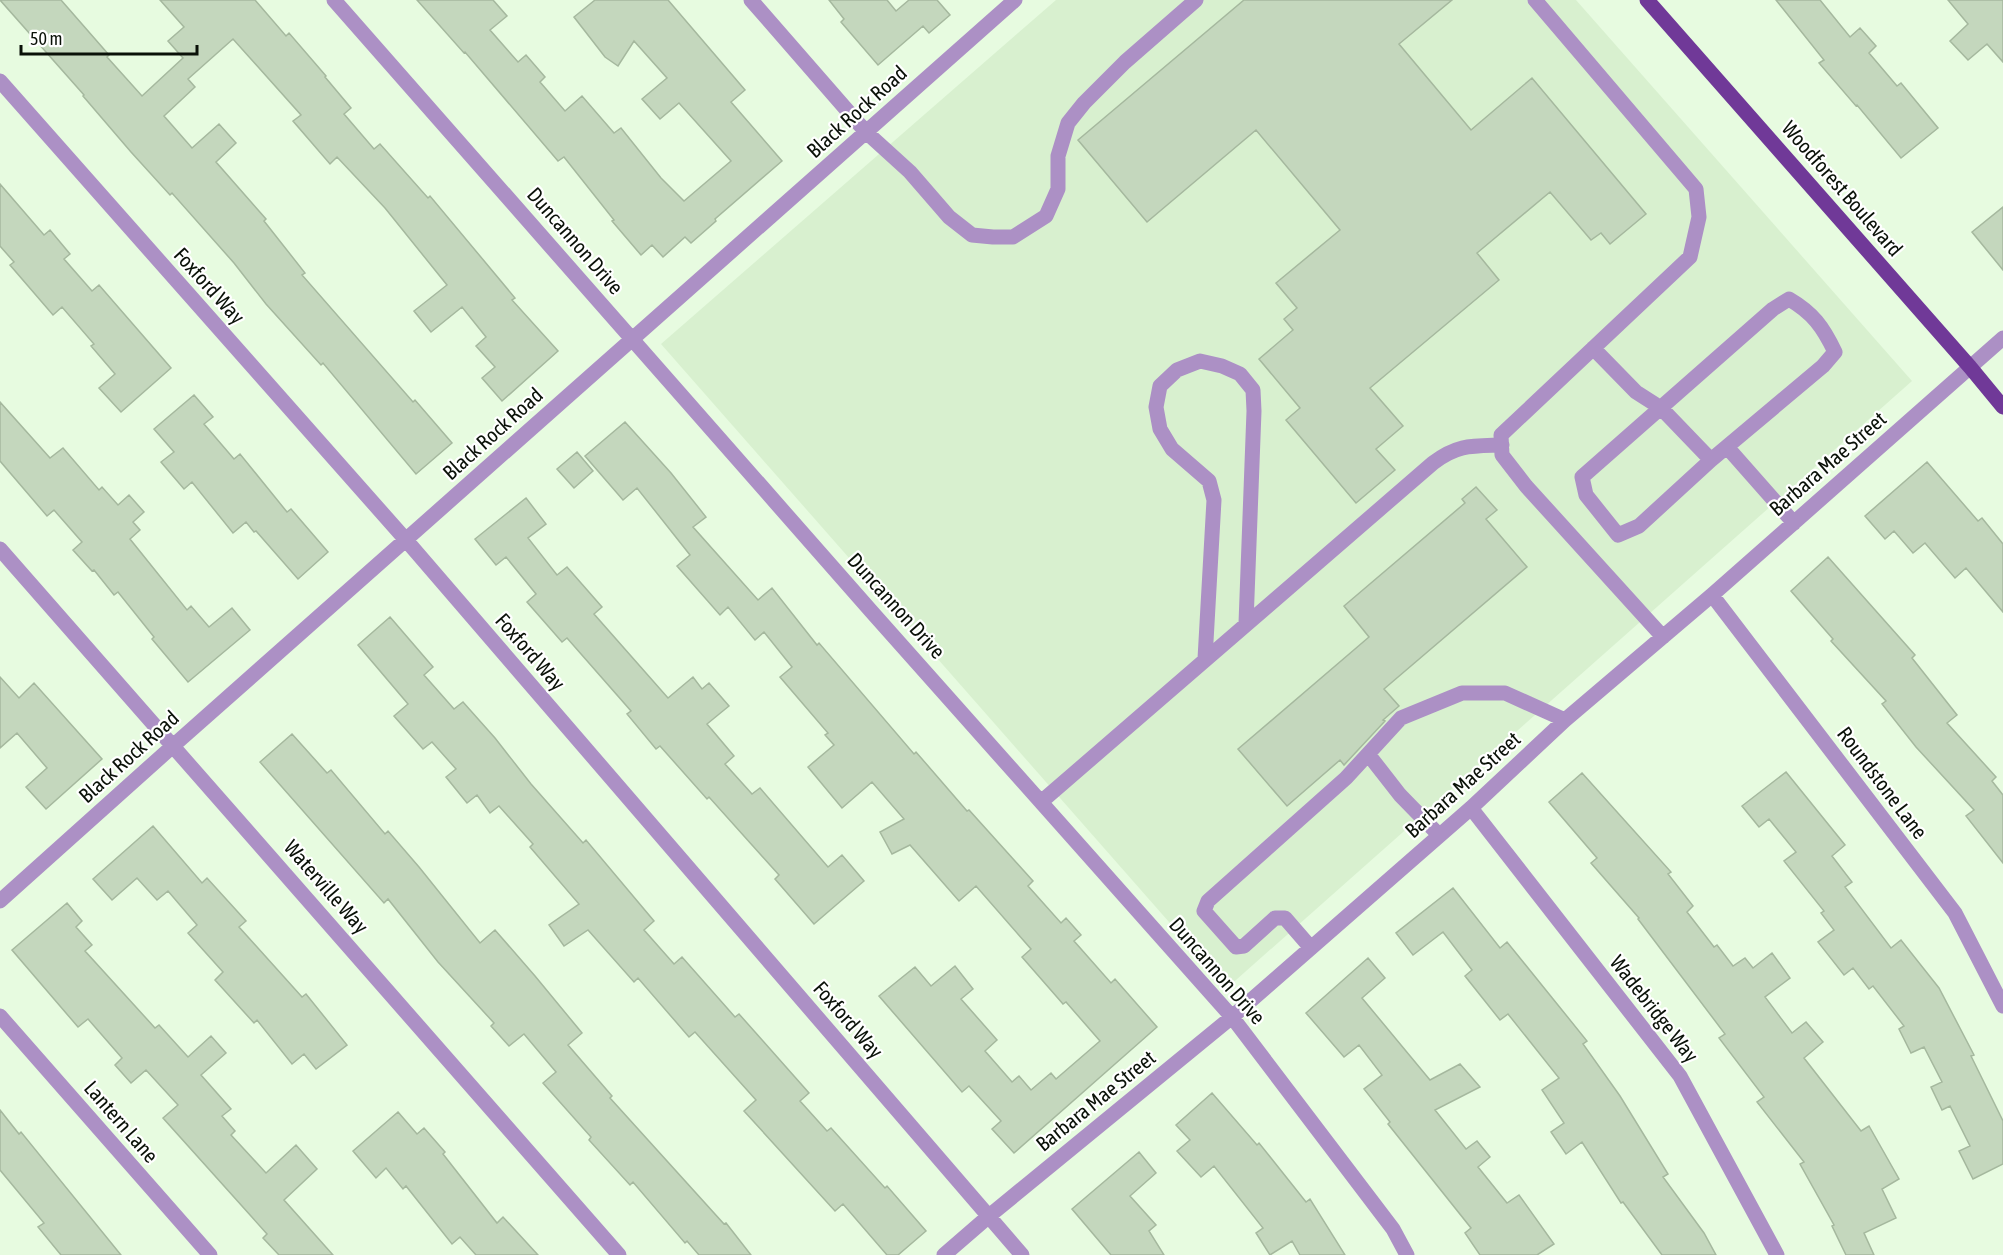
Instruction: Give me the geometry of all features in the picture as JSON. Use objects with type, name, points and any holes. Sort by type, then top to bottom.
[{"type":"main road","name":"Woodforest Boulevard","points":[[1647,0],[2003,407]]},
{"type":"street","name":"Duncannon Drive","points":[[334,0],[1232,1017],[1393,1229],[1407,1255]]},
{"type":"street","points":[[751,0],[866,132],[910,172],[949,217],[972,234],[993,237],[1013,237],[1046,216],[1058,189],[1058,156],[1068,123],[1084,103],[1125,62],[1196,0]]},
{"type":"street","name":"Black Rock Road","points":[[0,902],[1015,0]]},
{"type":"street","points":[[1535,0],[1696,189],[1700,217],[1690,257],[1501,435],[1503,455],[1526,486],[1663,637]]},
{"type":"street","name":"Foxford Way","points":[[0,81],[406,540],[1022,1255]]},
{"type":"street","points":[[1789,298],[1807,309],[1824,330],[1835,352],[1823,366],[1727,447],[1639,526],[1618,535],[1586,495],[1582,477],[1773,309],[1789,298]]},
{"type":"street","name":"Barbara Mae Street","points":[[944,1255],[1232,1017],[1471,808],[1565,720],[1712,595],[2003,338]]},
{"type":"street","points":[[1593,348],[1636,392],[1661,408],[1711,460]]},
{"type":"street","points":[[1205,658],[1214,500],[1209,481],[1172,449],[1160,429],[1156,407],[1160,386],[1177,370],[1200,361],[1222,366],[1240,374],[1253,390],[1246,623]]},
{"type":"street","points":[[1041,802],[1205,658],[1448,452],[1466,447],[1502,446]]},
{"type":"street","points":[[1727,447],[1794,522]]},
{"type":"street","name":"Waterville Way","points":[[0,549],[619,1255]]},
{"type":"street","name":"Roundstone Lane","points":[[1712,595],[1955,913],[2003,1005]]},
{"type":"street","points":[[1311,948],[1285,918],[1275,918],[1244,946],[1236,947],[1204,911],[1208,901],[1346,778],[1401,718],[1462,693],[1505,693],[1565,720]]},
{"type":"street","points":[[1368,754],[1400,795],[1439,835]]},
{"type":"street","name":"Wadebridge Way","points":[[1471,808],[1680,1076],[1777,1255]]},
{"type":"street","name":"Lantern Lane","points":[[0,1016],[210,1255]]},
{"type":"shaded area","points":[[1056,0],[1576,0],[1912,381],[1227,988],[661,344]]},
{"type":"building","points":[[0,0],[61,0],[142,96],[183,58],[168,41],[184,27],[160,0],[255,0],[286,36],[289,33],[326,76],[351,108],[344,114],[374,149],[380,144],[428,198],[430,196],[515,298],[512,300],[558,351],[502,401],[482,378],[495,367],[476,346],[486,337],[462,307],[431,332],[414,311],[447,285],[385,208],[337,157],[330,164],[293,121],[301,115],[233,39],[188,79],[195,87],[164,116],[192,148],[219,124],[236,143],[216,162],[266,219],[264,221],[305,273],[302,275],[452,443],[416,474],[323,363],[321,365],[266,304],[234,263],[172,193],[170,195],[131,152]]},
{"type":"building","points":[[417,0],[493,0],[507,16],[490,30],[518,62],[526,55],[545,77],[540,82],[565,111],[582,96],[614,133],[621,128],[661,178],[684,201],[731,161],[679,103],[660,119],[642,99],[667,78],[634,41],[618,66],[605,57],[574,17],[595,0],[668,0],[745,90],[731,102],[782,161],[691,243],[685,237],[663,257],[652,245],[641,255],[564,157],[558,161],[465,52]]},
{"type":"building","points":[[829,0],[887,0],[896,11],[909,0],[937,0],[950,15],[929,33],[923,26],[878,65],[841,22],[844,19]]},
{"type":"building","points":[[1244,0],[1452,0],[1399,44],[1471,130],[1532,78],[1646,214],[1610,244],[1601,233],[1591,240],[1550,192],[1477,253],[1499,280],[1370,388],[1403,426],[1376,449],[1395,470],[1356,503],[1286,420],[1300,408],[1259,359],[1293,330],[1284,319],[1297,308],[1276,283],[1340,230],[1256,130],[1147,222],[1078,140]]},
{"type":"building","points":[[1776,0],[1820,0],[1850,37],[1860,28],[1876,46],[1869,53],[1897,86],[1901,83],[1938,128],[1901,158],[1819,63],[1824,60]]},
{"type":"building","points":[[1948,0],[2003,0],[2003,62],[1987,44],[1968,60],[1950,41],[1968,24]]},
{"type":"building","points":[[0,184],[44,235],[50,230],[70,254],[64,259],[92,291],[99,285],[171,368],[121,412],[99,388],[115,374],[91,346],[94,344],[62,307],[53,315],[10,265],[14,262],[0,246]]},
{"type":"building","points":[[2003,207],[2003,270],[1972,232]]},
{"type":"building","points":[[194,395],[213,417],[204,424],[234,459],[240,454],[287,512],[291,509],[328,552],[298,579],[246,522],[233,533],[192,482],[184,489],[161,462],[174,452],[154,429]]},
{"type":"building","points":[[0,402],[50,458],[63,448],[99,490],[102,487],[118,505],[129,495],[144,512],[133,522],[140,530],[130,539],[187,610],[191,606],[209,627],[232,608],[250,630],[188,682],[152,639],[154,637],[118,592],[114,595],[94,570],[92,571],[73,550],[82,542],[54,510],[47,516],[0,461]]},
{"type":"building","points":[[625,422],[671,473],[706,517],[693,527],[758,600],[772,588],[817,645],[819,643],[914,754],[916,752],[967,811],[969,810],[1033,881],[1028,886],[1061,923],[1066,918],[1081,935],[1074,941],[1111,983],[1115,979],[1157,1027],[1014,1153],[992,1129],[1001,1121],[969,1086],[962,1092],[879,996],[915,967],[931,986],[955,966],[973,989],[961,999],[997,1040],[985,1051],[1012,1082],[1019,1076],[1031,1090],[1051,1073],[1056,1079],[1100,1041],[1066,1002],[1063,1004],[1022,957],[1031,949],[976,886],[959,901],[910,845],[892,854],[880,832],[904,819],[872,782],[842,808],[808,767],[834,745],[825,735],[828,733],[780,677],[792,667],[764,632],[755,640],[728,607],[720,615],[677,566],[690,555],[637,488],[623,500],[585,456]]},
{"type":"building","points":[[577,452],[593,471],[574,488],[557,469]]},
{"type":"building","points":[[1927,462],[1978,521],[1982,518],[2003,544],[2003,612],[1966,568],[1955,578],[1925,543],[1913,553],[1894,531],[1885,539],[1865,516]]},
{"type":"building","points":[[1476,487],[1497,510],[1486,519],[1527,567],[1384,689],[1399,706],[1383,720],[1385,721],[1344,765],[1340,760],[1287,806],[1238,749],[1369,637],[1344,606],[1465,503],[1462,499]]},
{"type":"building","points":[[526,498],[546,524],[528,538],[557,575],[567,567],[602,607],[594,614],[668,698],[693,677],[702,689],[709,683],[729,706],[707,724],[734,756],[725,764],[752,794],[760,788],[828,867],[842,855],[864,881],[814,924],[775,879],[779,875],[660,746],[656,749],[627,714],[631,711],[567,638],[562,642],[527,602],[536,594],[506,557],[496,565],[475,539]]},
{"type":"building","points":[[1828,557],[1915,655],[1912,658],[1957,715],[1947,723],[1996,777],[1992,781],[2003,795],[2003,863],[1966,816],[1974,810],[1916,747],[1882,704],[1886,701],[1831,641],[1833,639],[1791,591]]},
{"type":"building","points":[[390,617],[433,667],[424,675],[454,709],[463,702],[531,784],[583,843],[586,840],[654,921],[644,930],[674,964],[682,957],[735,1017],[739,1014],[809,1093],[800,1101],[827,1131],[831,1128],[885,1188],[887,1186],[926,1231],[898,1255],[887,1255],[843,1204],[835,1211],[744,1111],[756,1100],[695,1032],[689,1037],[638,978],[634,982],[588,930],[564,946],[549,925],[579,904],[530,847],[533,844],[499,806],[490,813],[477,795],[467,803],[446,777],[456,769],[432,742],[423,749],[394,716],[408,704],[358,645]]},
{"type":"building","points":[[0,677],[19,698],[34,683],[102,759],[46,809],[26,787],[47,768],[17,733],[0,748]]},
{"type":"building","points":[[292,734],[327,773],[331,770],[385,834],[388,831],[480,943],[495,930],[582,1033],[568,1045],[612,1096],[610,1098],[724,1224],[726,1223],[751,1255],[699,1255],[687,1241],[685,1243],[633,1182],[630,1185],[589,1140],[591,1137],[543,1083],[556,1072],[524,1034],[509,1046],[491,1026],[494,1023],[438,962],[388,899],[384,903],[260,762]]},
{"type":"building","points":[[1786,772],[1845,845],[1832,856],[1852,882],[1845,887],[1891,948],[1901,940],[1939,988],[1974,1055],[1971,1056],[2003,1121],[2003,1164],[1973,1179],[1959,1151],[1970,1146],[1950,1106],[1942,1110],[1931,1087],[1942,1082],[1924,1047],[1911,1053],[1899,1029],[1904,1026],[1873,986],[1869,989],[1853,968],[1844,975],[1818,942],[1834,930],[1821,913],[1824,911],[1784,861],[1796,852],[1769,819],[1759,827],[1742,806]]},
{"type":"building","points":[[1582,773],[1671,872],[1668,874],[1693,906],[1687,912],[1714,947],[1717,945],[1733,966],[1745,958],[1753,968],[1772,953],[1790,978],[1765,997],[1792,1033],[1806,1022],[1823,1042],[1804,1058],[1861,1131],[1869,1126],[1899,1179],[1882,1189],[1896,1218],[1864,1233],[1874,1255],[1846,1255],[1832,1226],[1834,1225],[1800,1164],[1804,1162],[1757,1102],[1764,1097],[1719,1038],[1725,1034],[1639,918],[1591,863],[1597,858],[1549,802]]},
{"type":"building","points":[[153,826],[202,883],[207,878],[246,921],[239,927],[302,997],[306,994],[347,1045],[316,1069],[304,1054],[292,1064],[257,1020],[254,1023],[215,980],[223,972],[188,933],[197,925],[168,891],[157,900],[137,878],[112,900],[93,879]]},
{"type":"building","points":[[1453,888],[1500,948],[1507,942],[1587,1041],[1583,1044],[1620,1096],[1668,1174],[1663,1177],[1704,1233],[1716,1255],[1662,1255],[1623,1202],[1621,1203],[1582,1142],[1566,1154],[1551,1132],[1564,1123],[1542,1090],[1559,1078],[1508,1014],[1500,1020],[1465,976],[1472,970],[1443,932],[1413,955],[1396,933]]},
{"type":"building","points":[[67,903],[82,921],[76,927],[92,945],[85,951],[155,1028],[159,1025],[188,1057],[211,1036],[226,1053],[201,1075],[231,1109],[222,1116],[235,1131],[231,1135],[266,1173],[296,1145],[317,1169],[284,1200],[333,1255],[279,1255],[263,1238],[267,1234],[163,1118],[178,1105],[146,1070],[131,1083],[115,1065],[122,1058],[88,1019],[78,1027],[12,950]]},
{"type":"building","points":[[1368,958],[1385,978],[1362,998],[1430,1080],[1460,1064],[1480,1087],[1435,1110],[1466,1149],[1477,1141],[1490,1157],[1478,1167],[1507,1203],[1519,1195],[1554,1244],[1537,1255],[1480,1255],[1465,1233],[1471,1228],[1388,1124],[1390,1122],[1364,1089],[1382,1075],[1359,1045],[1344,1057],[1306,1013]]},
{"type":"building","points":[[1212,1093],[1257,1145],[1259,1143],[1306,1202],[1310,1199],[1345,1255],[1300,1255],[1292,1241],[1270,1255],[1256,1233],[1263,1228],[1214,1166],[1201,1177],[1177,1151],[1190,1140],[1176,1125]]},
{"type":"building","points":[[0,1110],[19,1134],[21,1132],[121,1255],[61,1255],[38,1227],[44,1223],[0,1170]]},
{"type":"building","points":[[398,1112],[417,1134],[424,1128],[445,1152],[443,1154],[497,1223],[503,1217],[538,1255],[476,1255],[460,1237],[452,1244],[406,1186],[403,1189],[386,1168],[376,1178],[353,1151]]},
{"type":"building","points":[[1139,1152],[1156,1173],[1130,1196],[1156,1225],[1149,1231],[1164,1255],[1111,1255],[1072,1209]]}]
